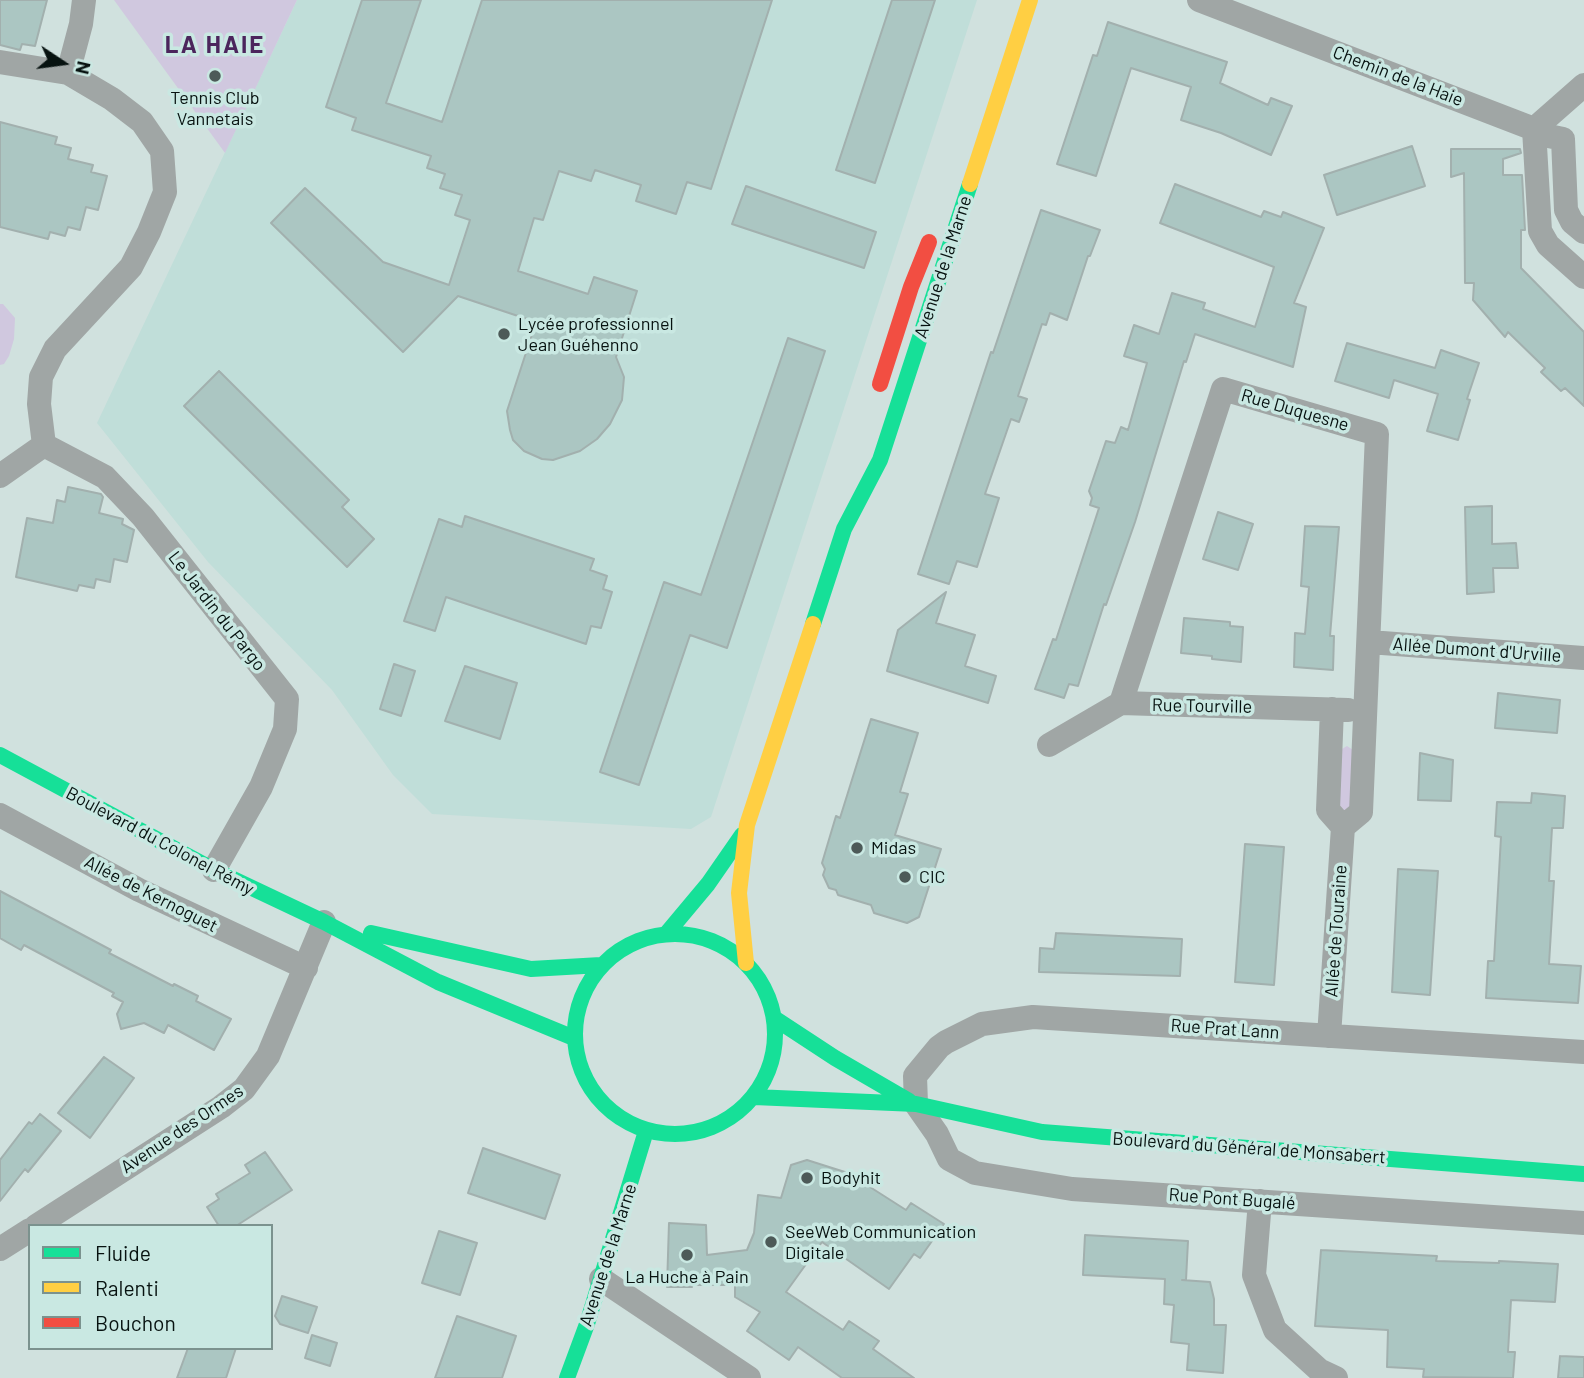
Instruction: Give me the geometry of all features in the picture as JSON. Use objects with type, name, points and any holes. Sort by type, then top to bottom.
[{"type":"main road","name":"Avenue de la Marne","points":[[844,529],[880,460],[1030,0]]},
{"type":"main road","name":"Avenue de la Marne","points":[[876,398],[911,287],[936,221]]},
{"type":"main road","name":"Avenue de la Marne","points":[[746,963],[739,893],[747,825],[844,529],[852,479]]},
{"type":"main road","name":"Boulevard du Colonel Rémy","points":[[0,755],[214,870],[324,922],[438,982],[574,1038]]},
{"type":"main road","name":"Avenue de la Marne","points":[[667,933],[724,864],[747,825]]},
{"type":"main road","name":"Boulevard du Colonel Rémy","points":[[324,922],[531,969],[601,965]]},
{"type":"main road","points":[[667,933],[696,935],[723,946],[746,963],[765,989],[774,1018],[775,1046],[768,1073],[754,1097],[732,1117],[705,1130],[676,1135],[646,1130],[618,1117],[595,1096],[580,1069],[574,1038],[577,1012],[586,987],[601,965],[629,944],[667,933]]},
{"type":"main road","name":"Boulevard du Général de Monsabert","points":[[774,1018],[835,1058],[916,1104]]},
{"type":"main road","name":"Boulevard du Général de Monsabert","points":[[754,1097],[916,1104],[1042,1132],[1584,1174]]},
{"type":"main road","name":"Avenue de la Marne","points":[[567,1378],[601,1279],[646,1130]]},
{"type":"street","points":[[68,73],[82,24],[84,0]]},
{"type":"street","name":"Chemin de la Haie","points":[[1199,0],[1534,131],[1563,139],[1566,210],[1572,222],[1584,232]]},
{"type":"street","points":[[0,62],[68,73],[112,99],[142,122],[162,151],[165,192],[131,267],[55,349],[41,377],[39,404],[44,445],[0,476]]},
{"type":"street","points":[[1584,85],[1534,131],[1540,230],[1548,245],[1584,277]]},
{"type":"street","name":"Rue Duquesne","points":[[1121,704],[1223,389],[1377,434],[1366,711]]},
{"type":"street","name":"Le Jardin du Pargo","points":[[44,445],[105,477],[143,517],[287,699],[285,729],[261,787],[214,870]]},
{"type":"street","name":"Allée Dumont d'Urville","points":[[1369,642],[1584,658]]},
{"type":"street","points":[[1049,745],[1121,704]]},
{"type":"street","name":"Rue Tourville","points":[[1121,704],[1366,711]]},
{"type":"street","points":[[1332,709],[1328,810],[1343,827],[1361,813],[1366,711]]},
{"type":"street","name":"Allée de Kernoguet","points":[[0,815],[139,890],[306,968]]},
{"type":"street","name":"Allée de Touraine","points":[[1329,1036],[1343,827]]},
{"type":"street","name":"Avenue des Ormes","points":[[39,1224],[221,1107],[244,1089],[268,1056],[324,922]]},
{"type":"street","name":"Rue Prat Lann","points":[[916,1104],[915,1076],[946,1042],[982,1024],[1033,1017],[1584,1052]]},
{"type":"street","name":"Rue Pont Bugalé","points":[[916,1104],[937,1134],[949,1159],[975,1173],[1072,1189],[1584,1223]]},
{"type":"street","points":[[1260,1201],[1254,1276],[1275,1330],[1319,1370],[1336,1378]]},
{"type":"street","points":[[0,1249],[28,1231]]},
{"type":"street","points":[[601,1279],[749,1378]]},
{"type":"shaded area","name":"Tennis Club Vannetais","points":[[114,0],[297,0],[225,153]]},
{"type":"shaded area","name":"Lycée professionnel Jean Guéhenno","points":[[297,0],[977,0],[711,817],[691,829],[432,814],[393,775],[332,690],[208,562],[97,423]]},
{"type":"shaded area","points":[[0,304],[15,318],[14,339],[9,356],[4,364],[0,365]]},
{"type":"shaded area","points":[[1347,746],[1353,750],[1350,808],[1344,811],[1339,807],[1342,749]]},
{"type":"building","points":[[0,0],[47,0],[35,46],[22,44],[20,50],[0,45]]},
{"type":"building","points":[[362,0],[421,0],[386,103],[442,122],[482,0],[772,0],[711,189],[687,182],[676,214],[636,201],[641,185],[595,170],[591,181],[559,171],[543,220],[534,218],[518,271],[588,294],[594,277],[637,291],[616,357],[624,377],[622,400],[610,424],[597,439],[580,451],[553,460],[542,459],[524,451],[513,440],[507,411],[536,322],[458,296],[403,352],[271,223],[305,188],[383,262],[449,285],[470,220],[455,215],[462,195],[440,188],[445,174],[427,168],[431,156],[352,130],[356,118],[326,107]]},
{"type":"building","points":[[892,0],[935,0],[875,183],[836,170]]},
{"type":"building","points":[[1108,22],[1227,62],[1220,83],[1268,105],[1271,98],[1292,106],[1271,155],[1221,133],[1181,120],[1191,87],[1131,68],[1096,176],[1057,164],[1093,55],[1097,56]]},
{"type":"building","points":[[0,122],[57,137],[55,144],[71,148],[68,159],[93,165],[91,172],[107,176],[98,210],[86,207],[80,230],[68,227],[65,236],[50,232],[48,239],[0,227]]},
{"type":"building","points":[[1412,146],[1425,186],[1337,215],[1324,175]]},
{"type":"building","points":[[1451,149],[1520,149],[1521,153],[1503,159],[1503,175],[1522,175],[1525,230],[1521,230],[1521,268],[1584,332],[1584,406],[1565,388],[1561,391],[1541,372],[1545,368],[1508,332],[1505,337],[1473,300],[1474,283],[1465,283],[1464,173],[1451,177]]},
{"type":"building","points":[[1175,184],[1261,217],[1264,211],[1281,217],[1283,212],[1324,228],[1294,303],[1306,307],[1293,367],[1195,334],[1186,362],[1184,361],[1135,522],[1106,605],[1104,604],[1078,686],[1069,684],[1064,698],[1035,689],[1053,639],[1056,640],[1099,508],[1090,505],[1092,498],[1089,491],[1106,441],[1115,443],[1121,427],[1128,430],[1147,363],[1124,356],[1134,325],[1159,334],[1172,293],[1205,303],[1203,309],[1255,327],[1274,267],[1160,223]]},
{"type":"building","points":[[746,186],[876,232],[864,268],[732,224]]},
{"type":"building","points":[[1041,210],[1100,230],[1088,256],[1067,320],[1050,313],[1046,325],[1042,324],[1018,396],[1027,399],[1019,422],[1011,419],[985,494],[999,498],[977,567],[957,561],[949,584],[918,574]]},
{"type":"building","points":[[788,338],[825,351],[727,648],[690,635],[639,785],[600,772],[664,582],[701,595]]},
{"type":"building","points":[[1347,343],[1435,368],[1441,350],[1479,363],[1467,399],[1470,400],[1458,440],[1427,431],[1438,394],[1394,380],[1389,398],[1335,381]]},
{"type":"building","points":[[219,371],[349,500],[342,507],[374,539],[347,567],[184,406]]},
{"type":"building","points":[[68,487],[101,494],[103,497],[99,513],[123,519],[122,524],[134,530],[127,562],[114,559],[110,582],[96,579],[94,588],[79,585],[77,591],[16,577],[27,518],[53,523],[57,500],[65,502]]},
{"type":"building","points":[[1492,506],[1492,544],[1516,543],[1518,568],[1493,568],[1494,592],[1467,594],[1465,507]]},
{"type":"building","points":[[1218,512],[1253,524],[1238,570],[1203,559]]},
{"type":"building","points":[[465,516],[594,559],[590,570],[607,576],[603,589],[612,592],[601,628],[591,626],[586,644],[446,597],[435,631],[404,621],[439,519],[462,527]]},
{"type":"building","points":[[1305,526],[1339,527],[1330,636],[1334,636],[1333,670],[1294,667],[1295,633],[1305,634],[1309,587],[1301,586]]},
{"type":"building","points":[[946,592],[936,623],[975,635],[965,666],[996,676],[988,703],[887,671],[898,630]]},
{"type":"building","points":[[1184,618],[1230,622],[1230,626],[1243,627],[1241,662],[1181,653]]},
{"type":"building","points":[[394,664],[415,671],[401,716],[380,709]]},
{"type":"building","points":[[465,666],[517,683],[500,739],[445,721]]},
{"type":"building","points":[[1498,693],[1560,700],[1557,733],[1495,728]]},
{"type":"building","points":[[871,719],[918,733],[900,792],[908,794],[895,835],[941,849],[919,917],[907,923],[874,913],[871,905],[838,895],[836,890],[829,888],[823,875],[825,869],[822,863],[836,816],[840,818]]},
{"type":"building","points":[[1420,753],[1453,760],[1451,801],[1418,800]]},
{"type":"building","points":[[1532,793],[1565,796],[1563,828],[1552,828],[1549,881],[1554,881],[1549,964],[1581,966],[1578,1003],[1486,998],[1488,961],[1494,961],[1501,837],[1495,836],[1497,802],[1531,803]]},
{"type":"building","points":[[1245,844],[1284,847],[1274,985],[1235,982]]},
{"type":"building","points":[[1398,869],[1438,871],[1430,995],[1392,992]]},
{"type":"building","points":[[0,891],[111,950],[109,953],[198,996],[196,1001],[231,1019],[214,1050],[168,1025],[164,1033],[144,1023],[121,1029],[117,1014],[123,1002],[112,996],[114,993],[24,945],[21,950],[0,938]]},
{"type":"building","points":[[1056,933],[1182,939],[1180,976],[1039,972],[1040,948],[1054,949]]},
{"type":"building","points":[[104,1057],[134,1078],[90,1138],[58,1113]]},
{"type":"building","points":[[40,1114],[61,1131],[28,1172],[25,1169],[0,1201],[0,1160],[29,1122],[32,1124]]},
{"type":"building","points":[[483,1148],[560,1175],[545,1219],[468,1193]]},
{"type":"building","points":[[265,1152],[292,1190],[239,1224],[218,1224],[207,1207],[219,1199],[216,1194],[250,1173],[245,1165]]},
{"type":"building","points":[[807,1160],[848,1173],[906,1210],[911,1203],[944,1224],[920,1258],[914,1254],[889,1289],[822,1242],[786,1292],[843,1330],[849,1321],[879,1341],[873,1349],[914,1378],[842,1378],[798,1347],[789,1360],[747,1331],[760,1312],[735,1297],[735,1285],[667,1287],[669,1223],[706,1225],[707,1255],[747,1250],[754,1233],[758,1195],[781,1198],[791,1165]]},
{"type":"building","points":[[439,1231],[477,1243],[460,1295],[422,1283]]},
{"type":"building","points":[[1085,1235],[1188,1241],[1186,1280],[1182,1280],[1210,1282],[1214,1299],[1214,1325],[1226,1325],[1223,1373],[1187,1370],[1189,1344],[1171,1342],[1174,1305],[1164,1304],[1165,1279],[1083,1275]]},
{"type":"building","points":[[1321,1250],[1437,1256],[1436,1261],[1558,1264],[1555,1302],[1511,1300],[1508,1352],[1515,1352],[1513,1378],[1423,1377],[1424,1369],[1387,1367],[1388,1330],[1315,1326]]},
{"type":"building","points":[[282,1296],[317,1307],[308,1333],[280,1324],[275,1316]]},
{"type":"building","points":[[457,1316],[516,1336],[502,1378],[435,1378]]},
{"type":"building","points":[[312,1335],[337,1343],[330,1366],[305,1358]]},
{"type":"building","points":[[187,1350],[235,1350],[226,1378],[177,1378]]},
{"type":"building","points":[[1560,1356],[1584,1357],[1584,1378],[1558,1378]]},
{"type":"traffic: fast","points":[[813,624],[844,529],[880,460],[970,184]]},
{"type":"traffic: fast","points":[[0,755],[214,870],[324,922],[438,982],[574,1038]]},
{"type":"traffic: fast","points":[[667,933],[708,884],[742,835]]},
{"type":"traffic: fast","points":[[371,933],[531,969],[601,965]]},
{"type":"traffic: fast","points":[[675,934],[695,936],[713,942],[746,963],[767,996],[773,1014],[775,1034],[773,1054],[767,1072],[746,1105],[713,1126],[695,1132],[675,1134],[655,1132],[637,1126],[604,1105],[583,1072],[577,1054],[575,1034],[577,1014],[583,996],[604,963],[637,942],[655,936],[675,934]]},
{"type":"traffic: fast","points":[[774,1018],[835,1058],[909,1101]]},
{"type":"traffic: fast","points":[[754,1097],[916,1104],[1042,1132],[1584,1174]]},
{"type":"traffic: fast","points":[[567,1378],[587,1324],[646,1131]]},
{"type":"traffic: slow","points":[[970,184],[1030,0]]},
{"type":"traffic: slow","points":[[746,963],[739,893],[747,825],[813,624]]},
{"type":"traffic: jam","points":[[880,384],[911,287],[929,242]]},
{"type":"place","name":"Tennis Club Vannetais","points":[[215,76]]},
{"type":"place","name":"Lycée professionnel Jean Guéhenno","points":[[504,334]]},
{"type":"place","name":"Midas","points":[[857,848]]},
{"type":"place","name":"CIC","points":[[905,877]]},
{"type":"place","name":"Bodyhit","points":[[807,1178]]},
{"type":"place","name":"SeeWeb Communication Digitale","points":[[771,1242]]},
{"type":"place","name":"La Huche à Pain","points":[[687,1255]]},
{"type":"district","name":"LA HAIE","points":[[215,45]]}]
